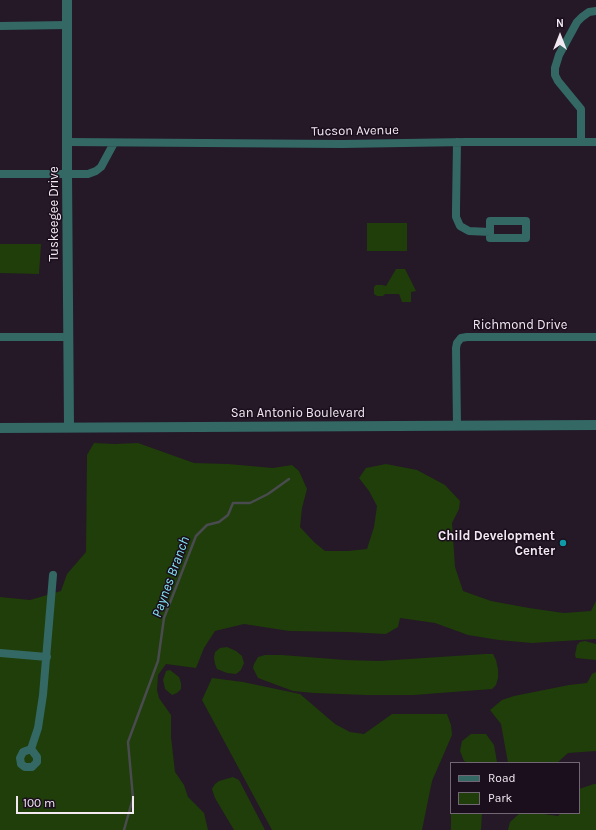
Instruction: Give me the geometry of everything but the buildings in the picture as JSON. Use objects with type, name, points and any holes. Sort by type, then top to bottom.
[{"type":"street","name":"Tuskeegee Drive","points":[[67,0],[66,174],[69,427]]},
{"type":"street","points":[[582,142],[581,109],[558,81],[555,75],[555,68],[559,55],[577,22],[589,12],[596,11]]},
{"type":"street","points":[[0,26],[68,25]]},
{"type":"street","name":"Tucson Avenue","points":[[67,142],[342,144],[596,142]]},
{"type":"street","points":[[0,174],[88,174],[96,172],[101,167],[114,142]]},
{"type":"street","points":[[457,142],[456,209],[458,222],[462,228],[469,231],[490,232]]},
{"type":"street","points":[[490,221],[526,221],[526,238],[490,238],[490,232],[490,221]]},
{"type":"street","points":[[0,337],[68,337]]},
{"type":"street","name":"Richmond Drive","points":[[457,426],[456,348],[461,338],[596,337]]},
{"type":"street","name":"San Antonio Boulevard","points":[[0,428],[596,425]]},
{"type":"street","points":[[31,749],[38,728],[47,657],[53,575]]},
{"type":"street","points":[[0,653],[47,657]]},
{"type":"green space","points":[[367,223],[407,223],[407,251],[367,251]]},
{"type":"green space","points":[[0,244],[41,244],[39,274],[0,273]]},
{"type":"green space","points":[[396,269],[405,269],[416,291],[411,292],[411,302],[402,302],[399,294],[385,294],[383,296],[377,296],[374,294],[374,287],[376,285],[386,286]]},
{"type":"green space","points":[[94,443],[138,443],[194,463],[273,468],[292,465],[299,471],[307,489],[302,508],[300,527],[325,551],[367,549],[374,527],[377,506],[369,491],[359,478],[366,468],[386,464],[417,470],[445,485],[460,501],[459,509],[452,523],[455,567],[463,591],[491,601],[564,613],[591,611],[596,601],[596,639],[532,643],[499,640],[468,635],[435,623],[400,618],[398,627],[386,634],[289,631],[244,624],[215,631],[204,648],[196,668],[166,664],[158,675],[157,690],[159,698],[171,715],[171,737],[175,772],[184,785],[188,797],[204,813],[208,830],[0,830],[0,597],[30,600],[61,591],[67,574],[86,552],[87,455]]},
{"type":"green space","points":[[585,641],[596,644],[596,660],[576,658],[575,655],[577,645],[580,642]]},
{"type":"green space","points":[[227,647],[236,651],[242,656],[244,663],[241,670],[236,674],[227,673],[217,669],[215,664],[215,652],[220,648]]},
{"type":"green space","points":[[493,654],[498,669],[496,685],[492,689],[414,695],[366,695],[293,691],[258,678],[253,668],[258,657],[265,655],[379,661]]},
{"type":"green space","points":[[170,670],[179,677],[181,683],[181,689],[172,695],[165,689],[163,680],[166,671]]},
{"type":"green space","points":[[596,672],[596,751],[568,753],[558,762],[508,762],[501,724],[490,710],[502,700],[514,696],[587,683],[592,674]]},
{"type":"green space","points":[[212,678],[243,682],[300,694],[335,724],[350,732],[364,734],[392,714],[447,714],[451,725],[452,735],[432,781],[422,830],[272,830],[202,700]]},
{"type":"green space","points":[[471,734],[486,734],[494,745],[497,762],[464,761],[460,751],[462,741]]},
{"type":"green space","points":[[233,777],[239,780],[265,830],[234,830],[215,798],[212,789],[219,781]]},
{"type":"green space","points":[[596,784],[596,830],[508,830],[510,822],[519,814],[543,814],[558,816],[560,814],[580,814],[580,789]]},
{"type":"green space","points":[[451,814],[482,814],[481,830],[451,830]]},
{"type":"waterway","name":"Paynes Branch","points":[[124,830],[133,798],[128,742],[158,661],[164,618],[196,536],[207,525],[219,522],[228,515],[233,503],[250,503],[268,494],[289,479]]},
{"type":"place","name":"Child Development Center","points":[[563,543]]}]
